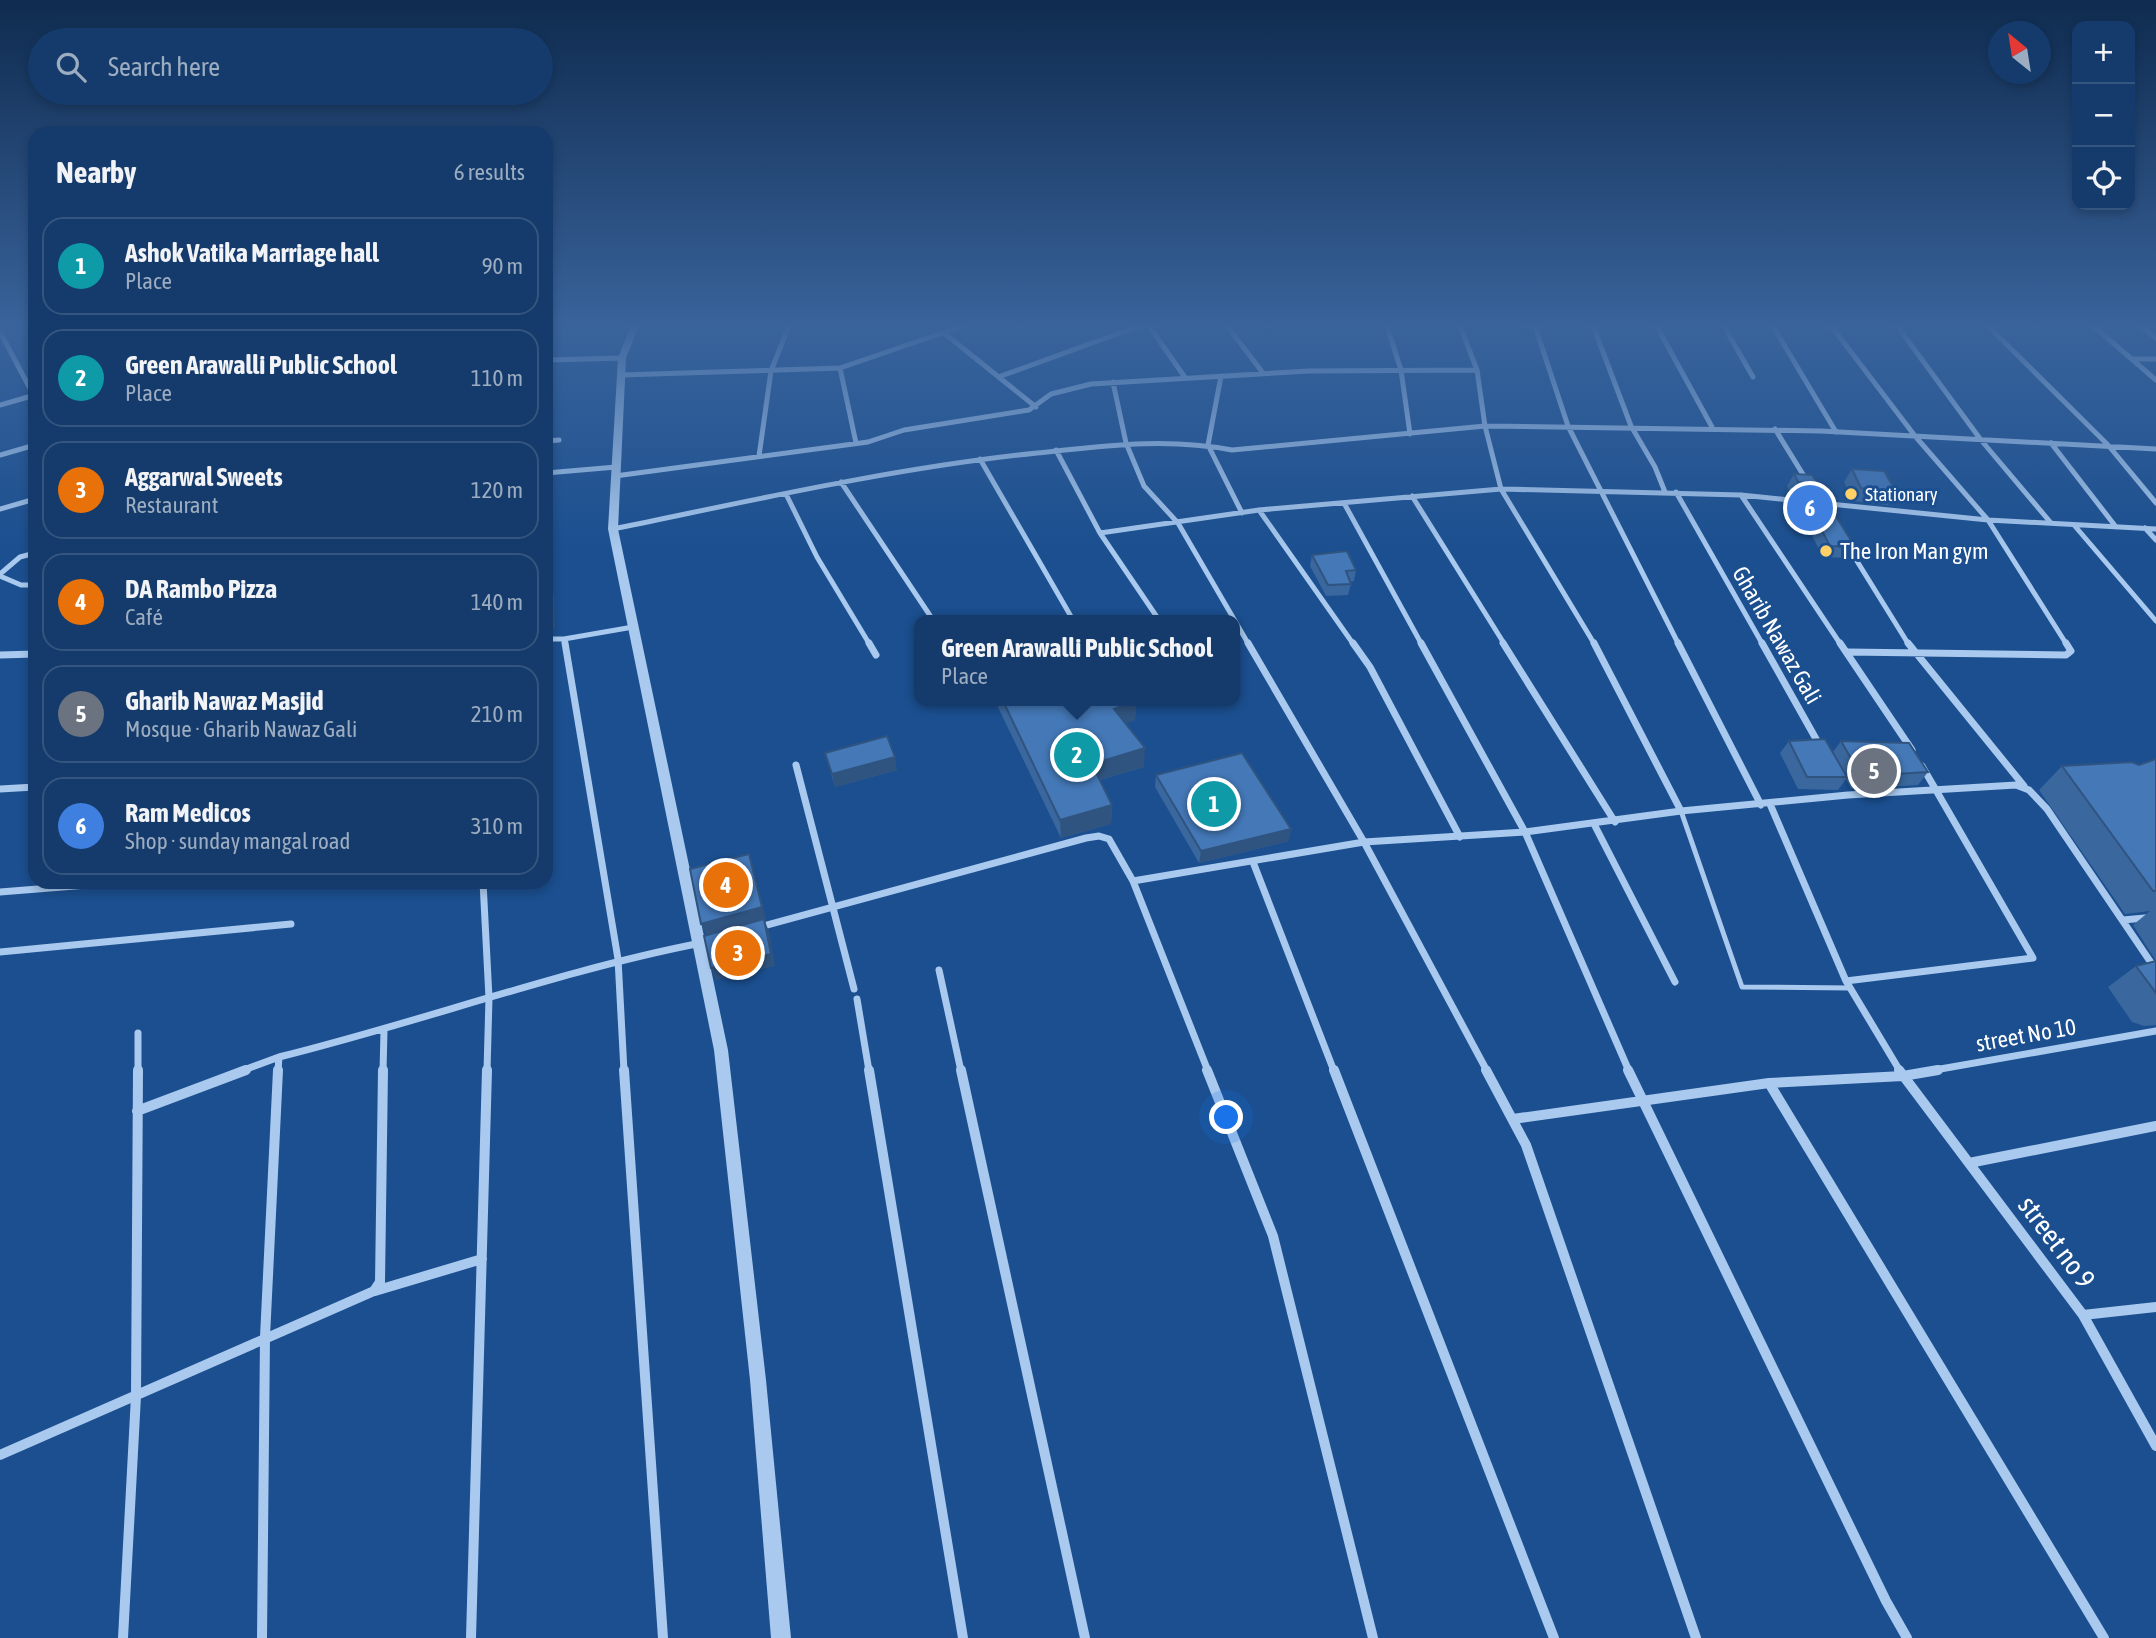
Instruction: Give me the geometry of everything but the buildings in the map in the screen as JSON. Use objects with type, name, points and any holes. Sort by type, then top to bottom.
[{"type":"street","points":[[0,405],[21,399]]},
{"type":"street","points":[[620,399],[613,529],[705,942],[721,1049],[758,1380],[781,1638]]},
{"type":"street","points":[[759,456],[767,399]]},
{"type":"street","points":[[846,399],[856,443]]},
{"type":"street","points":[[1027,399],[1036,407]]},
{"type":"street","points":[[553,473],[616,472],[856,443],[904,430],[1036,407],[1044,399]]},
{"type":"street","points":[[1117,399],[1126,443],[1144,486],[1178,523],[1232,615]]},
{"type":"street","points":[[1217,399],[1208,446],[1242,513]]},
{"type":"street","points":[[1405,399],[1410,434]]},
{"type":"street","points":[[1481,399],[1501,489],[1586,627],[1681,811]]},
{"type":"street","name":"street no 9","points":[[1559,399],[1568,426],[1600,491],[1765,805],[1848,985],[1903,1076],[2083,1315],[2156,1447]]},
{"type":"street","points":[[1621,399],[1631,426],[1655,467],[1665,492]]},
{"type":"street","points":[[1697,399],[1712,426]]},
{"type":"street","points":[[1817,399],[1836,432]]},
{"type":"street","points":[[1848,652],[1915,655],[2071,653],[1988,520],[1915,436],[1887,399]]},
{"type":"street","points":[[1951,399],[1981,440],[2051,523]]},
{"type":"street","points":[[2062,399],[2108,445],[2156,503]]},
{"type":"street","points":[[613,529],[841,482],[980,459],[1126,443],[1192,442],[1232,450],[1485,426],[1712,426],[2156,449]]},
{"type":"street","points":[[1774,429],[1827,513]]},
{"type":"street","points":[[553,440],[558,440]]},
{"type":"street","points":[[2051,443],[2116,527]]},
{"type":"street","points":[[0,455],[28,447]]},
{"type":"street","points":[[1056,450],[1100,533],[1156,615]]},
{"type":"street","points":[[980,459],[1070,615]]},
{"type":"street","points":[[841,482],[930,615]]},
{"type":"street","points":[[1100,533],[1259,510],[1501,489],[1741,495],[1988,520],[2156,529]]},
{"type":"street","name":"Gharib Nawaz Gali","points":[[1676,492],[1827,758]]},
{"type":"street","points":[[786,494],[817,557],[876,655]]},
{"type":"street","points":[[1741,495],[1937,789],[2033,958],[1848,985]]},
{"type":"street","points":[[1412,496],[1615,822]]},
{"type":"street","points":[[0,509],[28,501]]},
{"type":"street","points":[[1344,503],[1525,832],[1641,1100],[1886,1601],[1907,1638]]},
{"type":"street","points":[[1259,510],[1370,667],[1460,836]]},
{"type":"street","points":[[2074,525],[2156,621]]},
{"type":"street","points":[[2145,528],[2156,540]]},
{"type":"street","points":[[1841,537],[1915,655],[2024,786],[2047,808],[2156,970]]},
{"type":"street","points":[[28,555],[20,557],[0,575],[21,585],[28,585]]},
{"type":"street","points":[[553,639],[633,627]]},
{"type":"street","points":[[1240,629],[1364,842],[1526,1145],[1696,1638]]},
{"type":"street","points":[[564,639],[618,959],[638,1302],[663,1638]]},
{"type":"street","points":[[0,655],[28,654]]},
{"type":"street","points":[[796,765],[856,994],[963,1638]]},
{"type":"street","points":[[1841,783],[1848,795]]},
{"type":"street","points":[[1133,881],[1364,842],[1525,832],[1681,811],[1848,795],[2024,786]]},
{"type":"street","points":[[0,789],[28,787]]},
{"type":"street","points":[[1594,824],[1675,982]]},
{"type":"street","points":[[752,929],[1099,836],[1109,839],[1133,881],[1273,1236],[1373,1638]]},
{"type":"street","points":[[1253,862],[1554,1638]]},
{"type":"street","points":[[0,892],[38,889]]},
{"type":"street","points":[[471,1638],[489,998],[483,889]]},
{"type":"street","points":[[2123,920],[2156,917]]},
{"type":"street","points":[[0,952],[291,924]]},
{"type":"street","points":[[137,1111],[279,1057],[384,1031],[618,959],[705,942]]},
{"type":"street","points":[[939,970],[1084,1638]]},
{"type":"street","points":[[374,1291],[380,1282],[384,1031]]},
{"type":"street","name":"street No 10","points":[[1513,1119],[1769,1083],[1903,1076],[2156,1031]]},
{"type":"street","points":[[123,1638],[136,1396],[138,1033]]},
{"type":"street","points":[[262,1638],[265,1338],[279,1057]]},
{"type":"street","points":[[1769,1083],[2104,1638]]},
{"type":"street","points":[[1969,1163],[2156,1126]]},
{"type":"street","points":[[0,1455],[374,1291],[482,1259]]},
{"type":"street","points":[[2083,1315],[2156,1307]]},
{"type":"lane","points":[[1681,811],[1742,987],[1848,985]]},
{"type":"place","name":"Stationary","points":[[1851,494]]},
{"type":"place","name":"Ram Medicos","points":[[1810,508]]},
{"type":"place","name":"The Iron Man gym","points":[[1826,551]]},
{"type":"place","name":"Green Arawalli Public School","points":[[1077,755]]},
{"type":"place","name":"Gharib Nawaz Masjid","points":[[1874,771]]},
{"type":"place","name":"Ashok Vatika Marriage hall","points":[[1214,804]]},
{"type":"place","name":"DA Rambo Pizza","points":[[726,885]]},
{"type":"place","name":"Aggarwal Sweets","points":[[738,953]]}]
